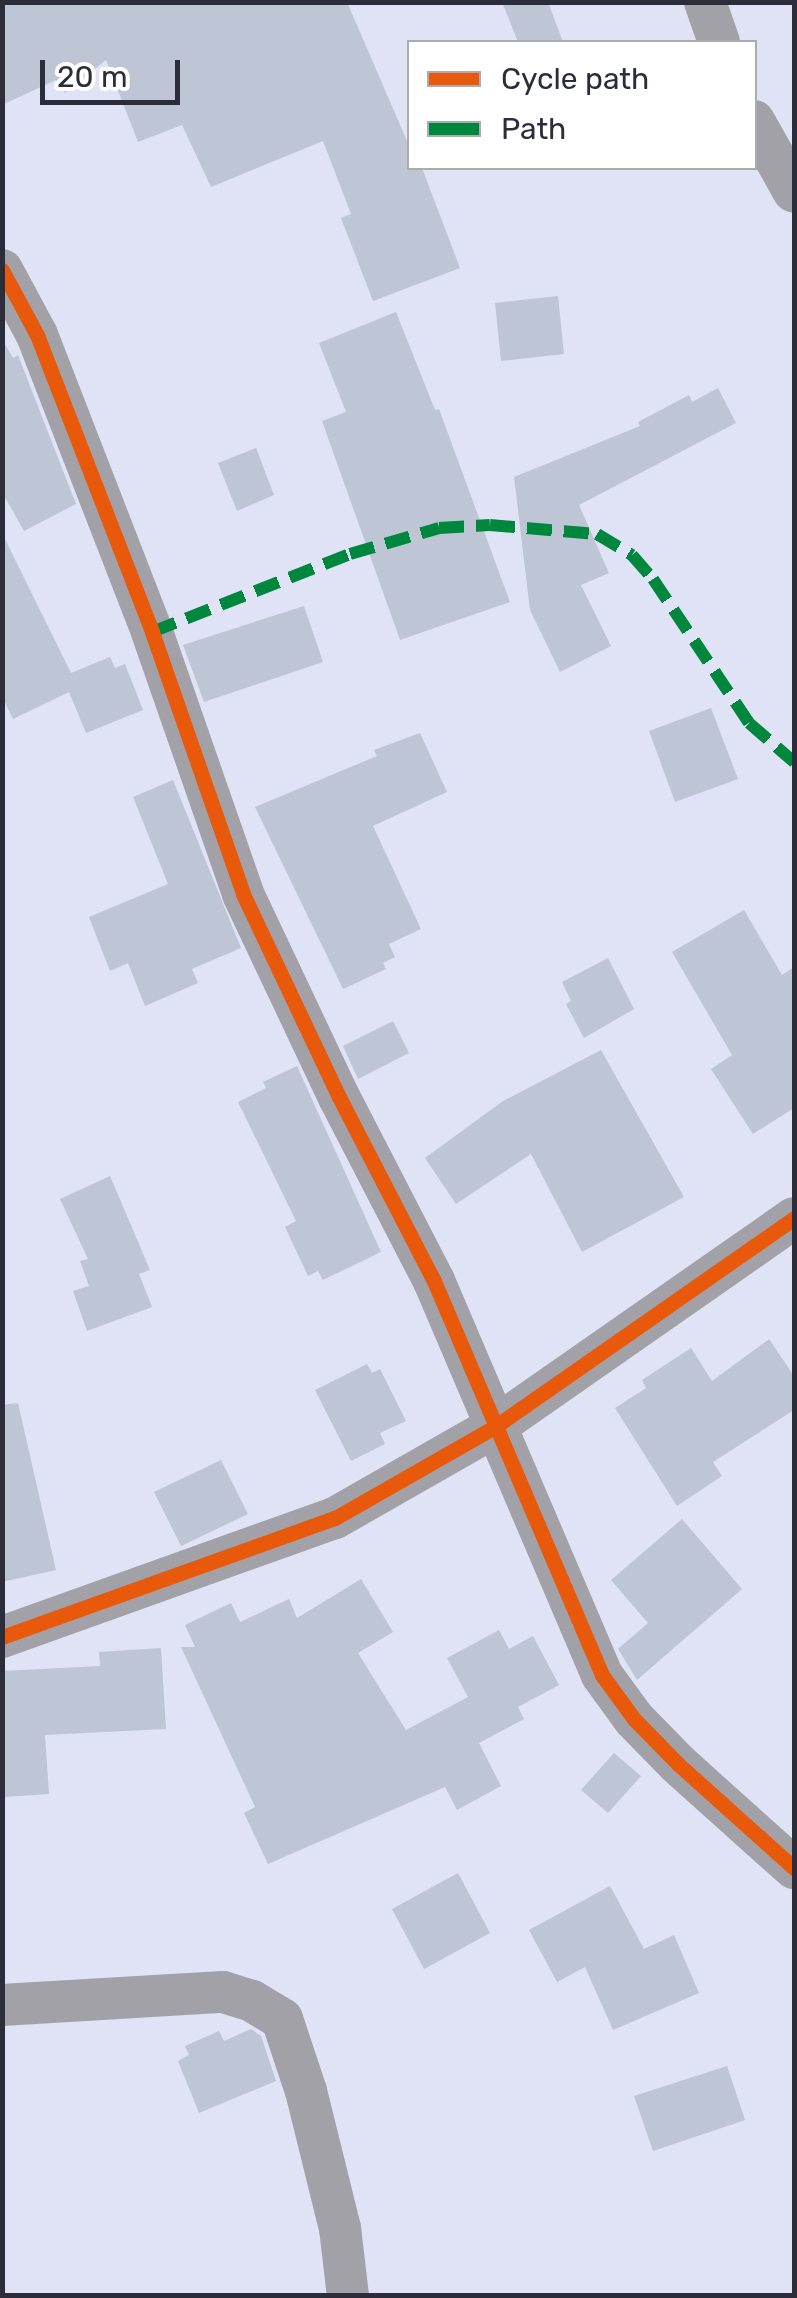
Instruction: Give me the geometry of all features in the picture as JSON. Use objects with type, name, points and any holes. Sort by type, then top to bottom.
[{"type":"street","points":[[705,2],[718,40]]},
{"type":"street","points":[[757,126],[794,192]]},
{"type":"street","points":[[2,270],[37,335],[152,632],[243,894],[338,1097],[434,1280],[602,1675],[615,1696],[678,1764],[794,1868]]},
{"type":"street","points":[[2,1637],[335,1518],[496,1426],[794,1218]]},
{"type":"street","points":[[2,2005],[222,1992],[252,2000],[282,2020],[306,2091],[340,2228],[348,2296]]},
{"type":"building","points":[[2,2],[347,2],[407,141],[407,170],[423,170],[460,268],[373,301],[341,218],[351,214],[323,141],[211,187],[182,125],[138,142],[106,60],[65,93],[56,80],[2,105]]},
{"type":"building","points":[[502,2],[548,2],[562,40],[517,40]]},
{"type":"building","points":[[558,296],[564,354],[501,361],[495,303]]},
{"type":"building","points":[[396,312],[435,410],[439,409],[510,602],[400,640],[322,421],[346,412],[319,343]]},
{"type":"building","points":[[2,339],[13,358],[18,355],[76,504],[24,531],[2,492]]},
{"type":"building","points":[[718,388],[736,423],[579,505],[609,573],[581,585],[611,646],[560,672],[530,610],[514,477],[640,426],[638,422],[689,395],[692,402]]},
{"type":"building","points":[[256,448],[274,495],[237,511],[218,463]]},
{"type":"building","points":[[2,533],[71,673],[110,657],[115,668],[125,664],[143,710],[86,733],[69,692],[13,719],[2,696]]},
{"type":"building","points":[[304,606],[323,662],[204,702],[183,645]]},
{"type":"building","points":[[711,708],[738,779],[675,802],[649,731]]},
{"type":"building","points":[[420,733],[447,792],[373,826],[421,929],[389,944],[395,957],[383,963],[386,969],[343,989],[255,807],[377,756],[374,750]]},
{"type":"building","points":[[173,780],[241,948],[192,969],[198,983],[145,1006],[128,963],[110,971],[89,917],[168,884],[133,797]]},
{"type":"building","points":[[744,910],[782,975],[794,967],[794,1108],[753,1134],[711,1069],[732,1055],[672,952]]},
{"type":"building","points":[[608,958],[634,1009],[584,1038],[566,1004],[571,1001],[562,982]]},
{"type":"building","points":[[393,1021],[409,1053],[358,1079],[343,1046]]},
{"type":"building","points":[[601,1050],[684,1197],[582,1252],[531,1154],[456,1204],[425,1158],[503,1101]]},
{"type":"building","points":[[297,1066],[381,1252],[323,1280],[318,1271],[308,1276],[285,1227],[296,1221],[238,1102],[266,1088],[263,1082]]},
{"type":"building","points":[[110,1176],[150,1270],[139,1274],[152,1307],[87,1331],[73,1291],[89,1286],[80,1261],[88,1259],[60,1199]]},
{"type":"building","points":[[769,1339],[794,1376],[794,1410],[713,1462],[722,1476],[677,1506],[615,1408],[646,1388],[642,1380],[691,1348],[712,1381]]},
{"type":"building","points":[[367,1364],[372,1373],[380,1369],[406,1421],[380,1433],[385,1444],[351,1461],[315,1390]]},
{"type":"building","points":[[18,1403],[56,1570],[2,1582],[2,1405]]},
{"type":"building","points":[[221,1460],[248,1514],[181,1546],[154,1492]]},
{"type":"building","points":[[682,1519],[742,1589],[637,1680],[618,1649],[648,1623],[611,1580]]},
{"type":"building","points":[[361,1579],[393,1632],[358,1653],[406,1730],[468,1697],[447,1658],[499,1630],[509,1649],[533,1636],[559,1685],[518,1707],[524,1719],[479,1743],[501,1786],[457,1810],[445,1787],[268,1864],[244,1813],[255,1807],[181,1647],[195,1647],[185,1625],[231,1603],[240,1622],[289,1599],[297,1618]]},
{"type":"building","points":[[161,1648],[166,1729],[45,1735],[49,1794],[4,1797],[2,1671],[100,1666],[99,1652]]},
{"type":"building","points":[[614,1753],[641,1776],[608,1813],[581,1790]]},
{"type":"building","points":[[458,1873],[490,1933],[424,1969],[392,1909]]},
{"type":"building","points":[[610,1886],[644,1949],[674,1935],[699,1993],[613,2030],[585,1967],[557,1982],[529,1930]]},
{"type":"building","points":[[251,2029],[261,2036],[276,2081],[199,2113],[178,2061],[189,2055],[185,2046],[219,2031],[224,2041]]},
{"type":"building","points":[[727,2066],[745,2120],[653,2151],[634,2096]]},
{"type":"marked path","points":[[152,632],[350,554],[439,528],[490,525],[597,534],[632,555],[653,579],[749,723],[794,762]]},
{"type":"cycle path","points":[[2,270],[37,335],[152,632],[243,894],[339,1097],[434,1281],[602,1675],[634,1719],[678,1764],[794,1868]]},
{"type":"cycle path","points":[[2,1637],[335,1518],[496,1426],[794,1218]]}]
